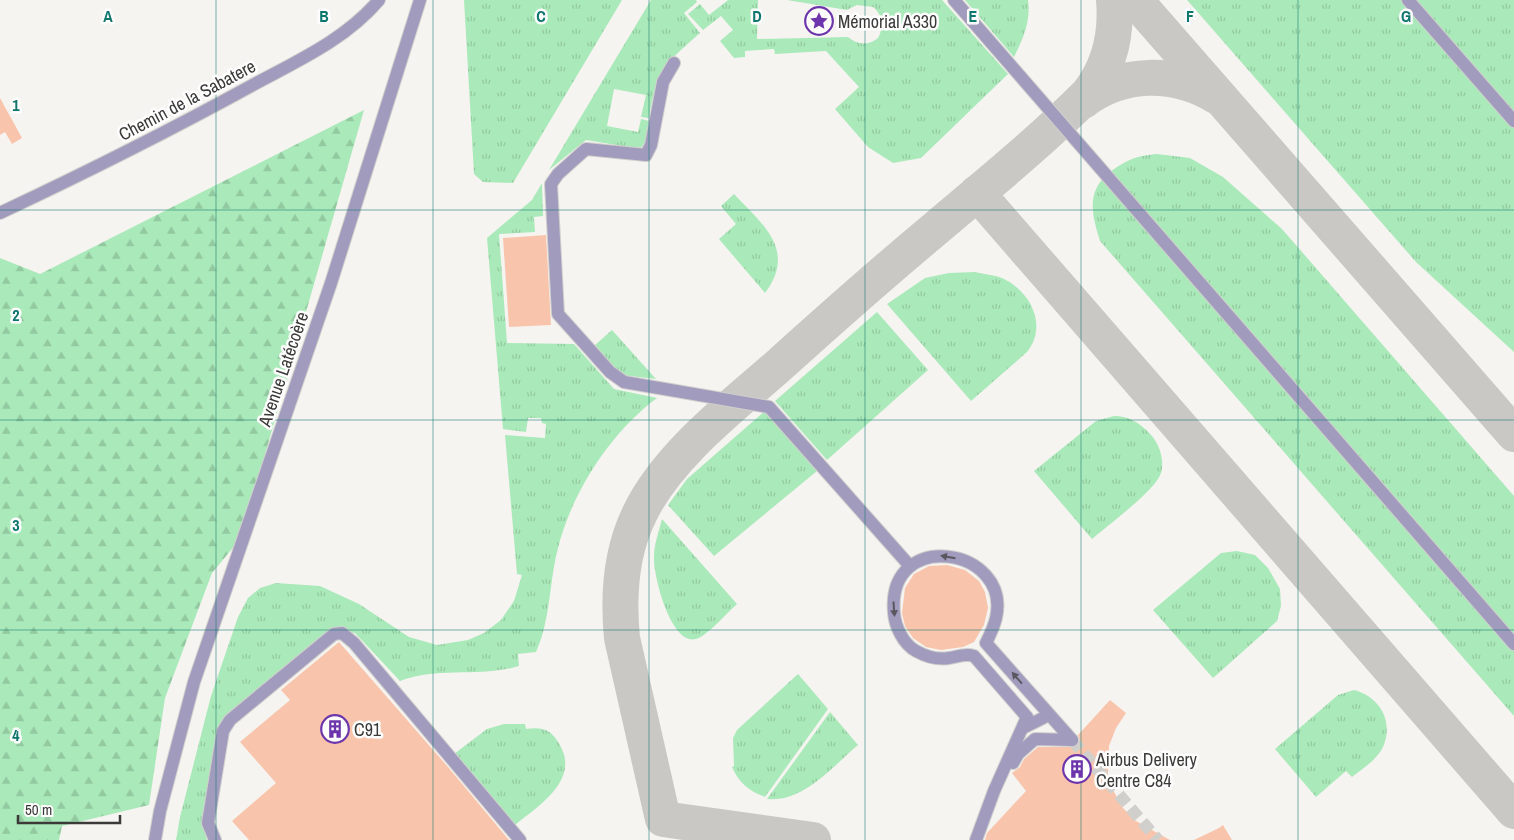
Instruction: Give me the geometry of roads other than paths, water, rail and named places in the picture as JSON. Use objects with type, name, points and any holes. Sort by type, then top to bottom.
[{"type":"street","name":"Chemin de la Sabatere","points":[[0,213],[152,140],[334,41],[366,16],[379,0]]},
{"type":"street","name":"Avenue Latécoère","points":[[155,840],[160,811],[194,682],[330,283],[420,0]]},
{"type":"street","points":[[954,0],[1514,644]]},
{"type":"street","points":[[1408,0],[1514,121]]},
{"type":"street","points":[[674,63],[666,73],[663,82],[650,151],[646,155],[586,148],[551,184],[558,314],[610,372],[624,382],[769,407],[909,565]]},
{"type":"street","points":[[976,840],[994,791],[1027,717],[974,656],[966,654],[936,658],[915,650],[906,644],[894,619],[893,604],[898,581],[909,565],[932,556],[944,555],[962,560],[984,572],[992,583],[996,607],[996,618],[986,643],[1072,740],[1035,738],[1018,754],[1002,787],[983,840]]},
{"type":"street","points":[[215,840],[208,823],[223,731],[230,720],[326,640],[334,634],[342,633],[354,644],[520,840]]},
{"type":"street","points":[[1023,728],[1049,715]]},
{"type":"tunnel","points":[[1072,740],[1158,840]]},
{"type":"place","name":"Mémorial A330","points":[[819,21]]},
{"type":"place","name":"C91","points":[[335,729]]},
{"type":"place","name":"Airbus Delivery Centre C84","points":[[1077,769]]}]
